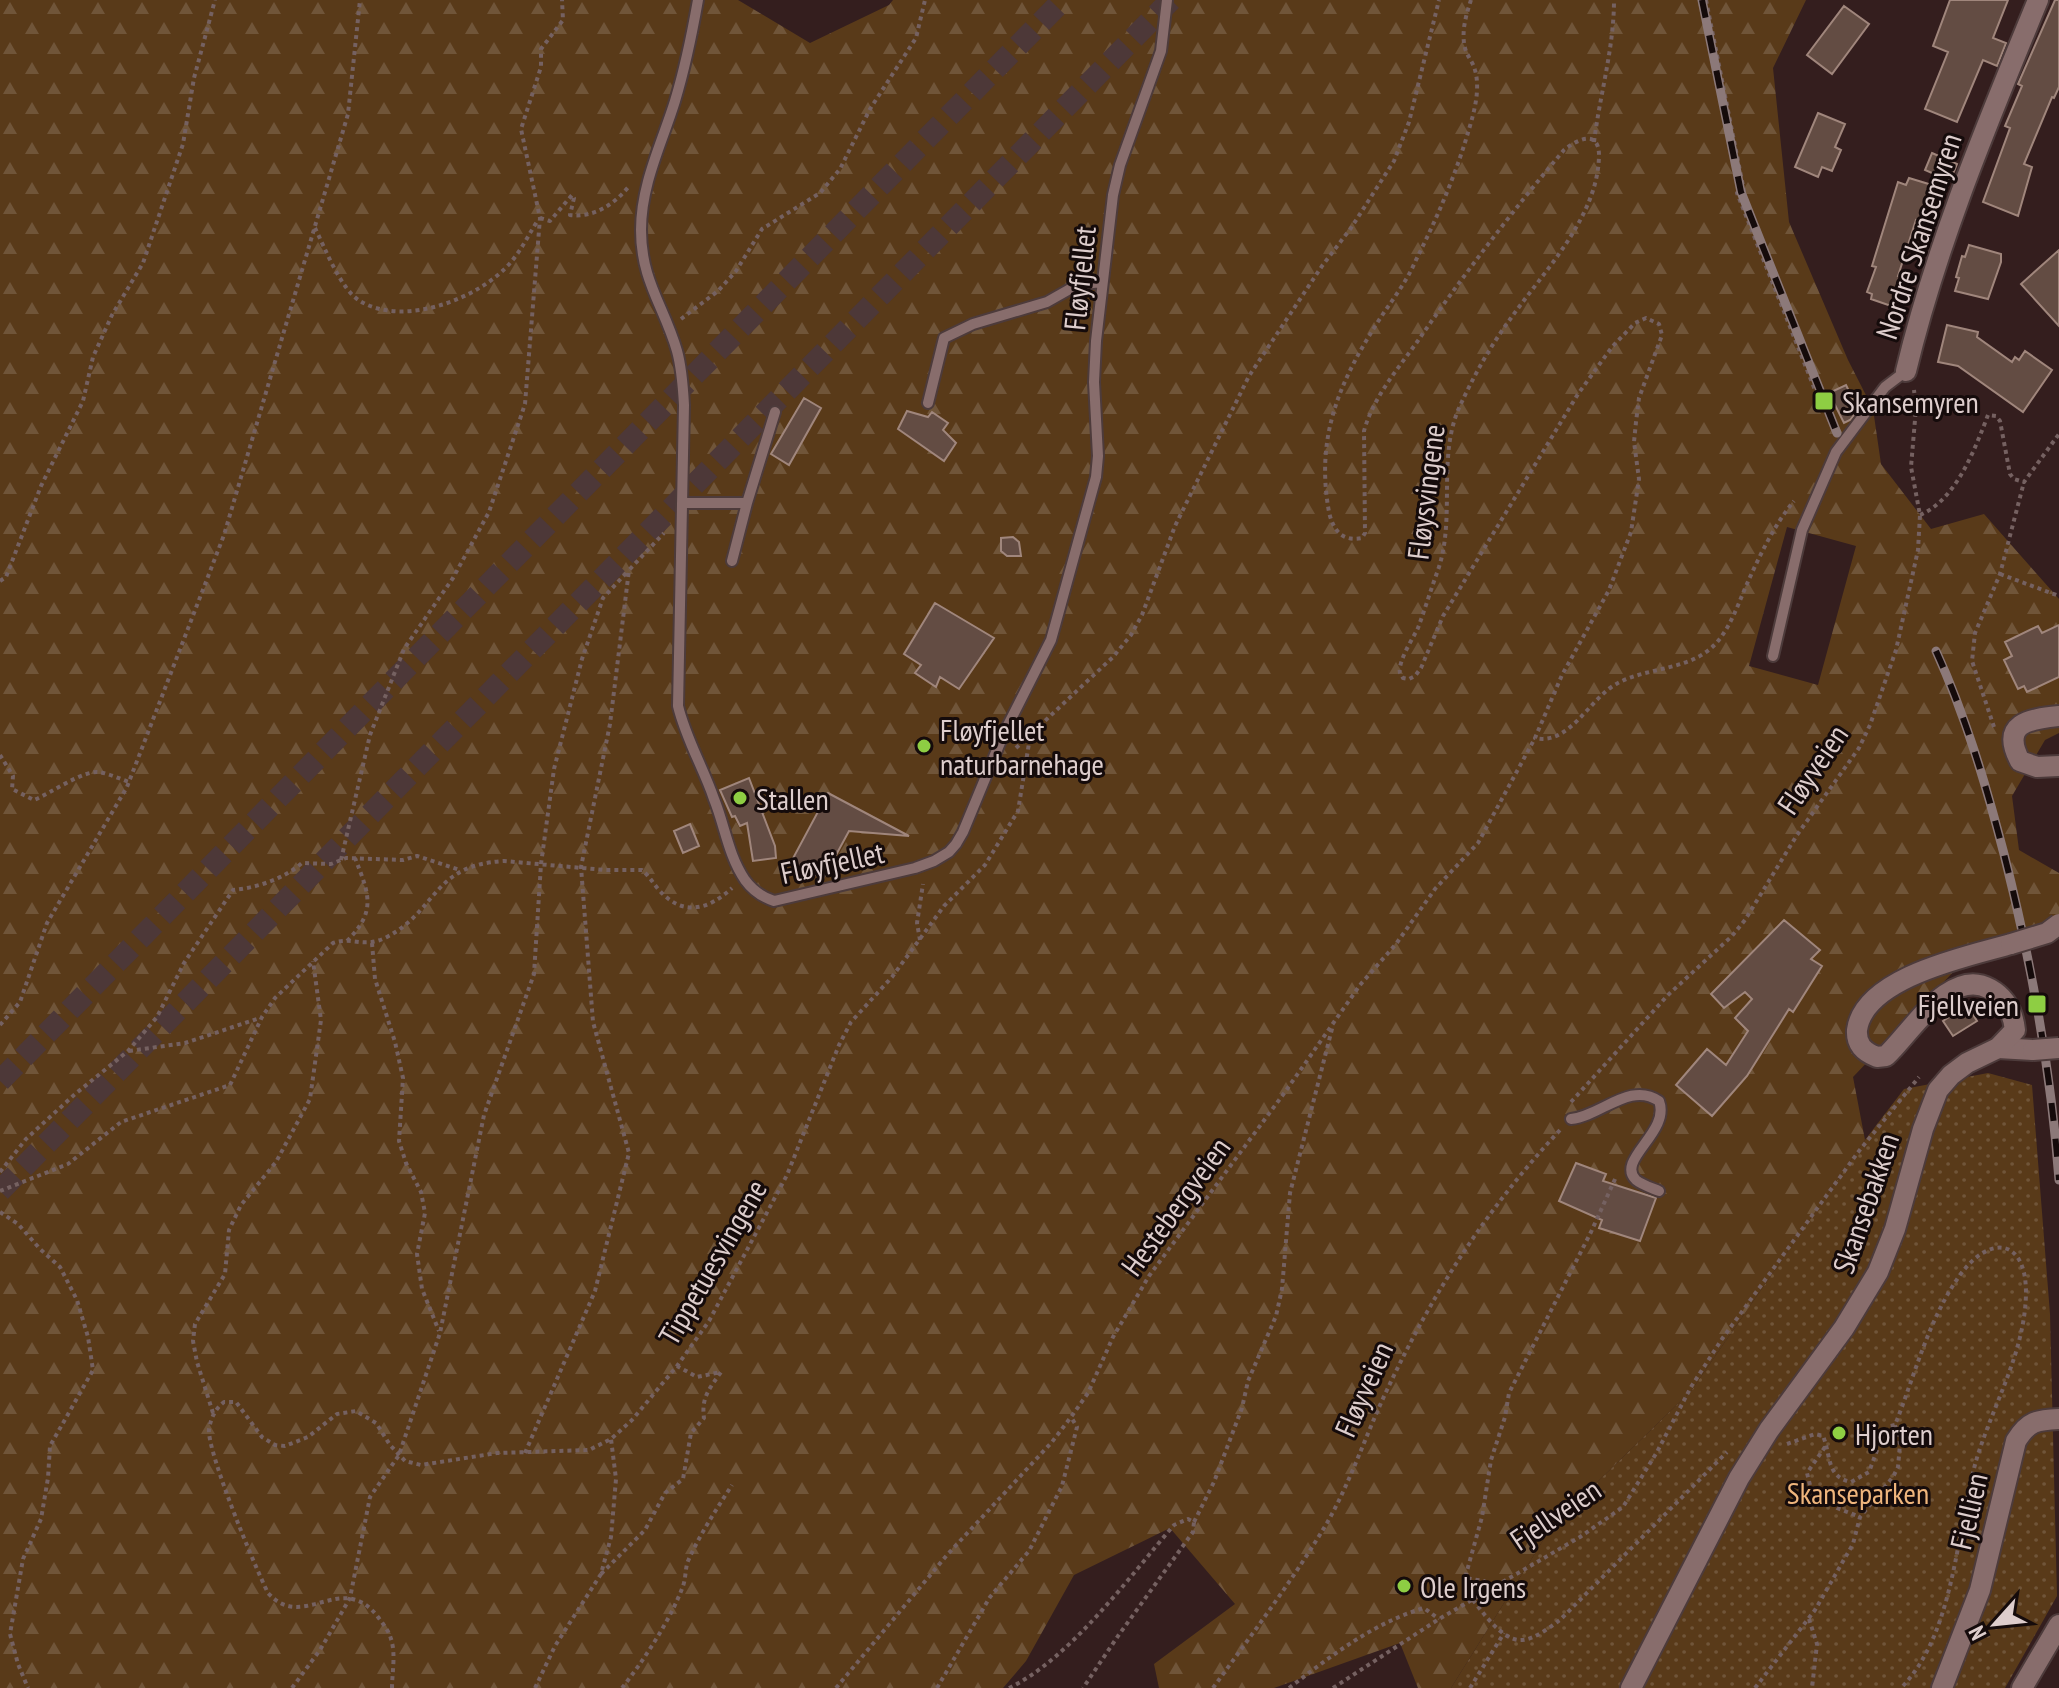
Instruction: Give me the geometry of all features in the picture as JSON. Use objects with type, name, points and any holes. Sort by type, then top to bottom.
[{"type":"street","name":"Nordre Skansemyren","points":[[1906,371],[1924,301],[1955,206],[2038,0]]},
{"type":"street","points":[[2059,716],[2030,719],[2022,723],[2013,741],[2020,761],[2037,767],[2059,766]]},
{"type":"street","points":[[1998,1048],[2015,1030],[2014,1015],[1998,993],[1983,985],[1956,987],[1943,996],[1886,1056],[1877,1057],[1860,1047],[1858,1024],[1866,1011],[1898,982],[1919,971],[2047,933],[2059,924]]},
{"type":"street","points":[[1998,1048],[2059,1048]]},
{"type":"street","name":"Skansebakken","points":[[1631,1688],[1739,1478],[1769,1430],[1844,1328],[1878,1272],[1895,1229],[1923,1129],[1938,1090],[1967,1063],[1998,1048]]},
{"type":"street","name":"Fjellien","points":[[1942,1688],[1980,1590],[1994,1543],[2016,1441],[2024,1428],[2038,1420],[2059,1419]]},
{"type":"street","points":[[2022,1688],[2059,1625]]},
{"type":"lane","name":"Fløyfjellet","points":[[698,0],[675,100],[644,195],[641,230],[650,287],[668,329],[682,375],[678,706],[684,729],[715,799],[733,859],[744,878],[764,898],[774,901],[915,868],[949,852],[956,844],[1004,733],[1051,640],[1096,477],[1098,447],[1094,382],[1101,282],[1120,165],[1161,51],[1167,0]]},
{"type":"lane","points":[[928,403],[944,338],[973,324],[1047,302],[1077,285],[1101,282]]},
{"type":"lane","name":"Nordre Skansemyren","points":[[1773,656],[1802,530],[1836,452],[1885,387],[1906,371]]},
{"type":"lane","points":[[732,561],[775,412]]},
{"type":"lane","points":[[682,508],[747,503]]},
{"type":"lane","points":[[1571,1119],[1591,1114],[1636,1094],[1645,1093],[1659,1101],[1661,1117],[1658,1126],[1636,1155],[1632,1169],[1635,1179],[1659,1191]]},
{"type":"path","points":[[0,581],[6,577],[41,486],[83,401],[93,357],[112,315],[143,263],[183,144],[194,78],[215,0]]},
{"type":"path","points":[[0,1025],[20,1002],[47,923],[129,782],[224,535],[348,114],[360,0]]},
{"type":"path","points":[[341,860],[370,735],[404,649],[453,578],[489,512],[525,404],[540,218],[521,129],[541,67],[541,49],[563,20],[562,0]]},
{"type":"path","points":[[668,329],[718,291],[736,271],[762,229],[820,193],[840,169],[870,109],[916,38],[925,0]]},
{"type":"path","points":[[989,771],[1030,737],[1113,657],[1131,635],[1142,615],[1175,526],[1249,376],[1394,161],[1409,122],[1439,0]]},
{"type":"path","name":"Fløysvingene","points":[[1471,0],[1464,27],[1465,48],[1476,71],[1475,108],[1457,167],[1415,264],[1340,390],[1332,414],[1325,465],[1327,500],[1337,533],[1353,540],[1362,538],[1365,533],[1364,431],[1380,394],[1445,301],[1544,173],[1577,139],[1588,138],[1594,142],[1599,151],[1597,164],[1591,192],[1580,219],[1560,255],[1508,322],[1457,412],[1450,455],[1447,533],[1442,560],[1400,666],[1403,678],[1409,679],[1421,668],[1443,616],[1578,394],[1624,333],[1635,323],[1646,318],[1653,319],[1659,324],[1662,335],[1639,398],[1634,442],[1639,479],[1631,532],[1609,590],[1562,675],[1535,738]]},
{"type":"path","points":[[1594,142],[1614,34],[1614,0]]},
{"type":"path","points":[[1706,0],[1744,191],[1737,193],[1817,395]]},
{"type":"path","points":[[540,218],[550,221],[572,195],[570,215],[592,214],[618,200],[633,182],[649,175]]},
{"type":"path","points":[[314,226],[340,277],[359,301],[389,311],[430,309],[474,293],[510,263],[540,218]]},
{"type":"path","name":"Fløyveien","points":[[1213,1688],[1258,1628],[1327,1522],[1409,1345],[1454,1265],[1518,1175],[1571,1119],[1567,1113],[1570,1103],[1668,995],[1739,928],[1797,835],[1859,748],[1881,700],[1918,550],[1920,515],[1911,467],[1916,408],[1915,394],[1906,371]]},
{"type":"path","points":[[1920,515],[1936,506],[1954,484],[1991,414],[2000,421],[2010,474],[2024,482]]},
{"type":"path","points":[[1996,731],[1972,661],[1975,633],[2000,574],[2024,482],[2059,434]]},
{"type":"path","points":[[1535,738],[1550,739],[1563,734],[1598,696],[1616,683],[1686,662],[1715,644],[1727,629],[1756,563],[1798,496]]},
{"type":"path","points":[[292,1688],[320,1650],[350,1598],[370,1497],[399,1455],[440,1333],[484,1115],[534,974],[541,864],[554,769],[582,659],[603,598],[682,508]]},
{"type":"path","points":[[525,1453],[595,1291],[629,1153],[593,1022],[581,867],[610,724],[629,570]]},
{"type":"path","points":[[2000,574],[2059,596]]},
{"type":"path","name":"Tippetuesvingene","points":[[399,1455],[405,1461],[421,1465],[497,1453],[589,1450],[611,1439],[632,1420],[709,1321],[787,1175],[851,1022],[892,977],[944,906],[985,865],[1018,811],[1030,737]]},
{"type":"path","name":"Hestebergveien","points":[[836,1688],[947,1555],[1052,1442],[1071,1417],[1088,1393],[1113,1337],[1149,1276],[1360,985],[1396,944],[1435,889],[1478,843],[1535,738]]},
{"type":"path","points":[[0,755],[13,776],[12,789],[34,800],[77,777],[97,772],[129,782]]},
{"type":"path","points":[[0,1172],[26,1139],[128,1051],[157,1017],[184,963],[224,906],[229,893],[271,881],[302,863],[331,864],[355,858],[403,860],[417,856],[460,870]]},
{"type":"path","points":[[347,941],[362,926],[369,906],[355,858]]},
{"type":"path","points":[[0,1191],[68,1164],[121,1122],[230,1085],[262,1017],[275,998],[313,961],[333,943],[372,943],[409,924],[444,882],[460,870],[491,862],[642,870],[672,902],[703,909],[717,902],[744,878]]},
{"type":"path","points":[[915,868],[924,887],[917,923],[920,940]]},
{"type":"path","points":[[372,943],[375,979],[403,1078],[399,1141],[421,1192],[425,1213],[417,1254],[422,1289],[440,1333]]},
{"type":"path","points":[[213,1413],[197,1362],[193,1341],[195,1324],[225,1274],[229,1230],[241,1205],[276,1162],[310,1099],[321,1020],[313,961]]},
{"type":"path","points":[[128,1051],[185,1043],[262,1017]]},
{"type":"path","points":[[1083,1688],[1193,1532],[1194,1522],[1214,1482],[1242,1408],[1248,1381],[1276,1316],[1282,1289],[1290,1193],[1334,1023]]},
{"type":"path","name":"Fjellveien","points":[[1333,1688],[1439,1619],[1580,1537],[1623,1507],[1722,1339],[1859,1151],[1922,1073]]},
{"type":"path","points":[[1493,1590],[1484,1581],[1465,1578],[1482,1517],[1491,1460],[1509,1393],[1591,1232],[1613,1181],[1619,1174],[1632,1169]]},
{"type":"path","points":[[0,1212],[18,1224],[60,1267],[77,1300],[88,1337],[93,1370],[50,1446],[41,1519],[23,1559],[10,1634],[28,1688]]},
{"type":"path","points":[[1755,1688],[1809,1619],[1853,1544],[1860,1517],[1880,1495],[1898,1467],[1900,1444],[1895,1425],[1923,1347],[1961,1274],[1979,1255],[2000,1247],[2017,1255],[2025,1276],[2020,1338],[2011,1371],[1975,1466],[1936,1631],[1920,1664],[1901,1688]]},
{"type":"path","points":[[535,1688],[555,1646],[601,1574],[645,1530],[665,1493],[686,1473],[691,1433],[704,1418],[708,1388],[721,1372],[697,1377],[677,1366]]},
{"type":"path","points":[[392,1688],[391,1640],[370,1606],[350,1598],[300,1608],[286,1607],[268,1593],[214,1456],[209,1429],[213,1413],[224,1402],[236,1402],[262,1437],[275,1445],[285,1446],[308,1437],[337,1414],[356,1411],[376,1423],[399,1455]]},
{"type":"path","points":[[937,1688],[990,1597],[1029,1551],[1062,1486],[1077,1427],[1071,1417]]},
{"type":"path","points":[[1769,1430],[1780,1446],[1815,1434],[1823,1436],[1832,1472],[1838,1478],[1851,1482],[1869,1472],[1882,1437],[1890,1426],[1895,1425]]},
{"type":"path","points":[[601,1574],[611,1537],[616,1479],[611,1439]]},
{"type":"path","points":[[1826,1445],[1806,1479],[1811,1489],[1837,1508],[1860,1517]]},
{"type":"path","points":[[1473,1600],[1504,1633],[1519,1641],[1560,1620],[1732,1447]]},
{"type":"path","points":[[622,1688],[640,1665],[658,1633],[683,1585],[687,1565],[700,1538],[732,1485]]},
{"type":"path","points":[[1009,1688],[1035,1671],[1090,1624],[1174,1525],[1188,1519],[1194,1522]]},
{"type":"path","points":[[1289,1688],[1375,1629],[1405,1614],[1424,1608],[1439,1619]]},
{"type":"path","points":[[1809,1619],[1817,1644],[1812,1688]]},
{"type":"path","points":[[1470,1688],[1504,1633]]},
{"type":"green space","points":[[0,0],[738,0],[810,43],[889,5],[893,0],[1806,0],[1773,68],[1789,222],[1848,360],[1873,409],[1881,464],[1931,529],[1984,514],[2059,599],[2059,733],[2045,740],[2012,796],[2019,850],[2059,873],[2059,924],[1957,968],[1853,1077],[1865,1140],[1691,1391],[1552,1526],[1451,1688],[1418,1688],[1400,1643],[1274,1688],[1159,1688],[1154,1664],[1235,1604],[1170,1528],[1074,1575],[1026,1661],[1003,1688],[0,1688]],"holes":[[[1787,527],[1856,546],[1818,685],[1749,666]]]},
{"type":"green space","name":"Skanseparken","points":[[1988,1073],[2032,1085],[2050,1314],[2057,1596],[2005,1688],[1451,1688],[1552,1526],[1691,1391],[1865,1140],[1904,1089]]},
{"type":"building","points":[[1950,0],[2008,0],[1993,38],[2006,43],[1997,66],[1983,60],[1957,122],[1925,109],[1948,52],[1933,46]]},
{"type":"building","points":[[2055,0],[2059,0],[2059,87],[2024,164],[2032,167],[2018,216],[1983,202],[2010,128],[2005,126],[2022,86],[2018,84]]},
{"type":"building","points":[[1844,6],[1869,24],[1832,74],[1807,55]]},
{"type":"building","points":[[1818,113],[1845,124],[1835,147],[1841,150],[1832,171],[1822,167],[1818,177],[1795,167]]},
{"type":"building","points":[[1932,153],[1957,164],[1950,181],[1925,170]]},
{"type":"building","points":[[1909,178],[1932,185],[1922,221],[1916,220],[1898,276],[1904,278],[1894,307],[1871,299],[1872,294],[1867,292],[1898,182],[1906,185]]},
{"type":"building","points":[[1969,245],[2001,254],[1988,299],[1955,291],[1962,256],[1965,257]]},
{"type":"building","points":[[2059,250],[2059,326],[2021,284]]},
{"type":"building","points":[[1947,325],[1978,332],[1977,337],[2012,362],[2015,357],[2019,360],[2025,351],[2052,370],[2023,412],[1958,366],[1938,362]]},
{"type":"building","name":"Skansemyren","points":[[1846,385],[1858,410],[1844,423],[1829,393]]},
{"type":"building","points":[[804,398],[821,408],[789,465],[771,454]]},
{"type":"building","points":[[907,411],[928,417],[932,412],[948,423],[943,430],[956,443],[944,461],[898,429]]},
{"type":"building","points":[[1013,537],[1019,542],[1021,556],[1007,556],[1001,551],[1001,538]]},
{"type":"building","points":[[935,603],[994,638],[959,689],[940,677],[936,687],[915,673],[921,665],[904,654]]},
{"type":"building","points":[[2059,625],[2059,677],[2027,692],[2024,686],[2018,689],[2004,660],[2012,656],[2005,642],[2038,626],[2042,633]]},
{"type":"building","points":[[749,778],[775,846],[776,858],[753,861],[747,823],[740,826],[735,816],[732,817],[720,790]]},
{"type":"building","points":[[828,793],[909,836],[849,831],[823,879],[791,862]]},
{"type":"building","points":[[690,824],[699,846],[683,853],[674,831]]},
{"type":"building","points":[[1784,920],[1820,950],[1811,959],[1822,966],[1793,1012],[1789,1009],[1747,1076],[1712,1116],[1676,1085],[1707,1049],[1726,1065],[1748,1031],[1735,1018],[1752,999],[1745,992],[1724,1008],[1711,994]]},
{"type":"building","points":[[1967,1005],[1977,1021],[1953,1036],[1943,1021]]},
{"type":"building","points":[[1576,1163],[1606,1174],[1603,1181],[1656,1198],[1640,1241],[1599,1228],[1602,1220],[1559,1201]]},
{"type":"tunnel","points":[[0,1081],[1063,0]]},
{"type":"tunnel","points":[[0,1191],[1171,0]]},
{"type":"railway","points":[[1702,0],[1741,192],[1837,433]]},
{"type":"railway","points":[[1936,651],[1974,751],[2014,894],[2045,1057],[2059,1180]]},
{"type":"place","name":"Skansemyren","points":[[1824,401]]},
{"type":"place","name":"Fløyfjellet naturbarnehage","points":[[924,746]]},
{"type":"place","name":"Stallen","points":[[740,798]]},
{"type":"place","name":"Fjellveien","points":[[2037,1004]]},
{"type":"place","name":"Hjorten","points":[[1839,1433]]},
{"type":"place","name":"Ole Irgens","points":[[1404,1586]]}]
